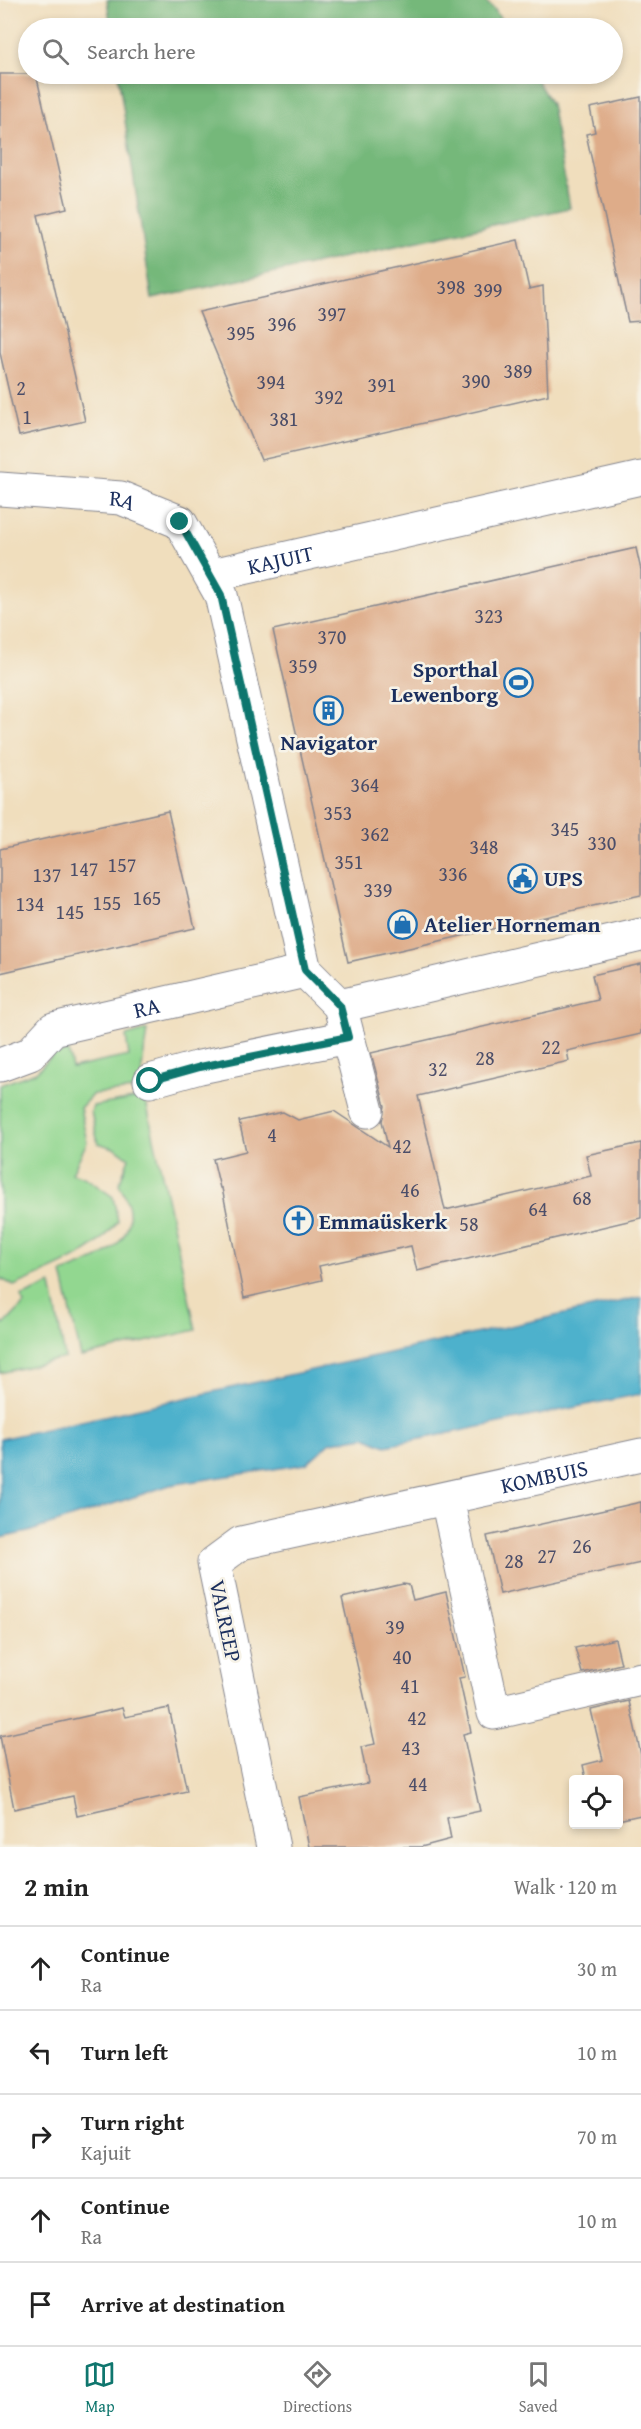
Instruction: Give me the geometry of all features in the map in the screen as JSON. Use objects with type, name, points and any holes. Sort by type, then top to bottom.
[{"type":"street","name":"KAJUIT","points":[[305,970],[221,595],[212,575],[641,478]]},
{"type":"street","name":"RA","points":[[0,489],[121,498],[180,522],[212,575]]},
{"type":"street","points":[[340,1006],[641,935]]},
{"type":"street","name":"RA","points":[[0,1065],[30,1054],[53,1029],[305,970]]},
{"type":"street","points":[[305,970],[340,1006],[367,1111]]},
{"type":"street","points":[[150,1081],[200,1067],[348,1037]]},
{"type":"street","name":"KOMBUIS","points":[[447,1499],[641,1455]]},
{"type":"street","points":[[447,1499],[494,1713],[641,1679]]},
{"type":"street","name":"VALREEP","points":[[273,1847],[214,1563],[241,1543],[447,1499]]},
{"type":"green space","points":[[107,0],[484,0],[500,18],[110,18]]},
{"type":"green space","points":[[120,84],[539,84],[551,104],[570,208],[152,299]]},
{"type":"green space","points":[[147,1030],[142,1068],[145,1089],[93,1094],[80,1108],[87,1142],[72,1173],[86,1178],[113,1197],[118,1221],[97,1244],[85,1252],[14,1286],[0,1278],[0,1085],[36,1072],[54,1054],[68,1051],[72,1068],[129,1056],[126,1036]]},
{"type":"green space","points":[[145,1097],[196,1330],[81,1357],[62,1273],[97,1259],[117,1244],[128,1224],[129,1211],[119,1184],[129,1158],[117,1149],[98,1143],[91,1112],[93,1106]]},
{"type":"green space","points":[[51,1284],[65,1358],[0,1373],[0,1323],[5,1324],[24,1304],[21,1297]]},
{"type":"water","points":[[641,1297],[641,1394],[386,1446],[365,1437],[331,1442],[306,1464],[170,1485],[28,1532],[0,1538],[0,1439]]},
{"type":"building","points":[[0,74],[18,74],[18,84],[38,84],[67,208],[38,215],[85,421],[19,436],[0,353]]},
{"type":"building","points":[[641,97],[641,321],[628,322],[586,134],[595,132],[590,108]]},
{"type":"building","points":[[518,240],[529,289],[543,286],[548,395],[261,460],[199,312]]},
{"type":"building","points":[[636,548],[641,570],[641,895],[348,962],[273,630]]},
{"type":"building","points":[[168,811],[195,928],[0,973],[0,849]]},
{"type":"building","points":[[641,964],[641,1034],[567,1051],[569,1061],[418,1096],[445,1210],[591,1176],[586,1155],[641,1143],[641,1218],[417,1271],[411,1246],[319,1266],[322,1280],[244,1298],[222,1188],[220,1188],[213,1159],[246,1151],[239,1121],[283,1112],[298,1120],[334,1111],[388,1147],[382,1121],[385,1106],[371,1053],[598,1000],[592,975]]},
{"type":"building","points":[[641,1502],[641,1563],[500,1594],[487,1536]]},
{"type":"building","points":[[403,1584],[409,1585],[413,1600],[446,1592],[465,1677],[459,1678],[471,1732],[463,1734],[480,1811],[447,1818],[451,1839],[421,1847],[309,1847],[299,1797],[368,1783],[361,1747],[375,1744],[342,1598]]},
{"type":"building","points":[[615,1639],[621,1664],[582,1673],[575,1648]]},
{"type":"building","points":[[629,1701],[641,1755],[641,1815],[623,1819],[623,1775],[585,1775],[583,1765],[603,1760],[591,1710]]},
{"type":"building","points":[[122,1708],[125,1717],[169,1708],[187,1791],[77,1816],[73,1796],[14,1809],[0,1736]]},
{"type":"place","name":"Sporthal Lewenborg","points":[[519,682]]},
{"type":"place","name":"Navigator","points":[[329,710]]},
{"type":"place","name":"UPS","points":[[523,878]]},
{"type":"place","name":"Atelier Horneman","points":[[403,924]]},
{"type":"place","name":"Emmaüskerk","points":[[298,1221]]},
{"type":"route","points":[[150,1081],[200,1067],[348,1037],[340,1006],[305,970],[221,595],[212,575],[180,522]]}]
